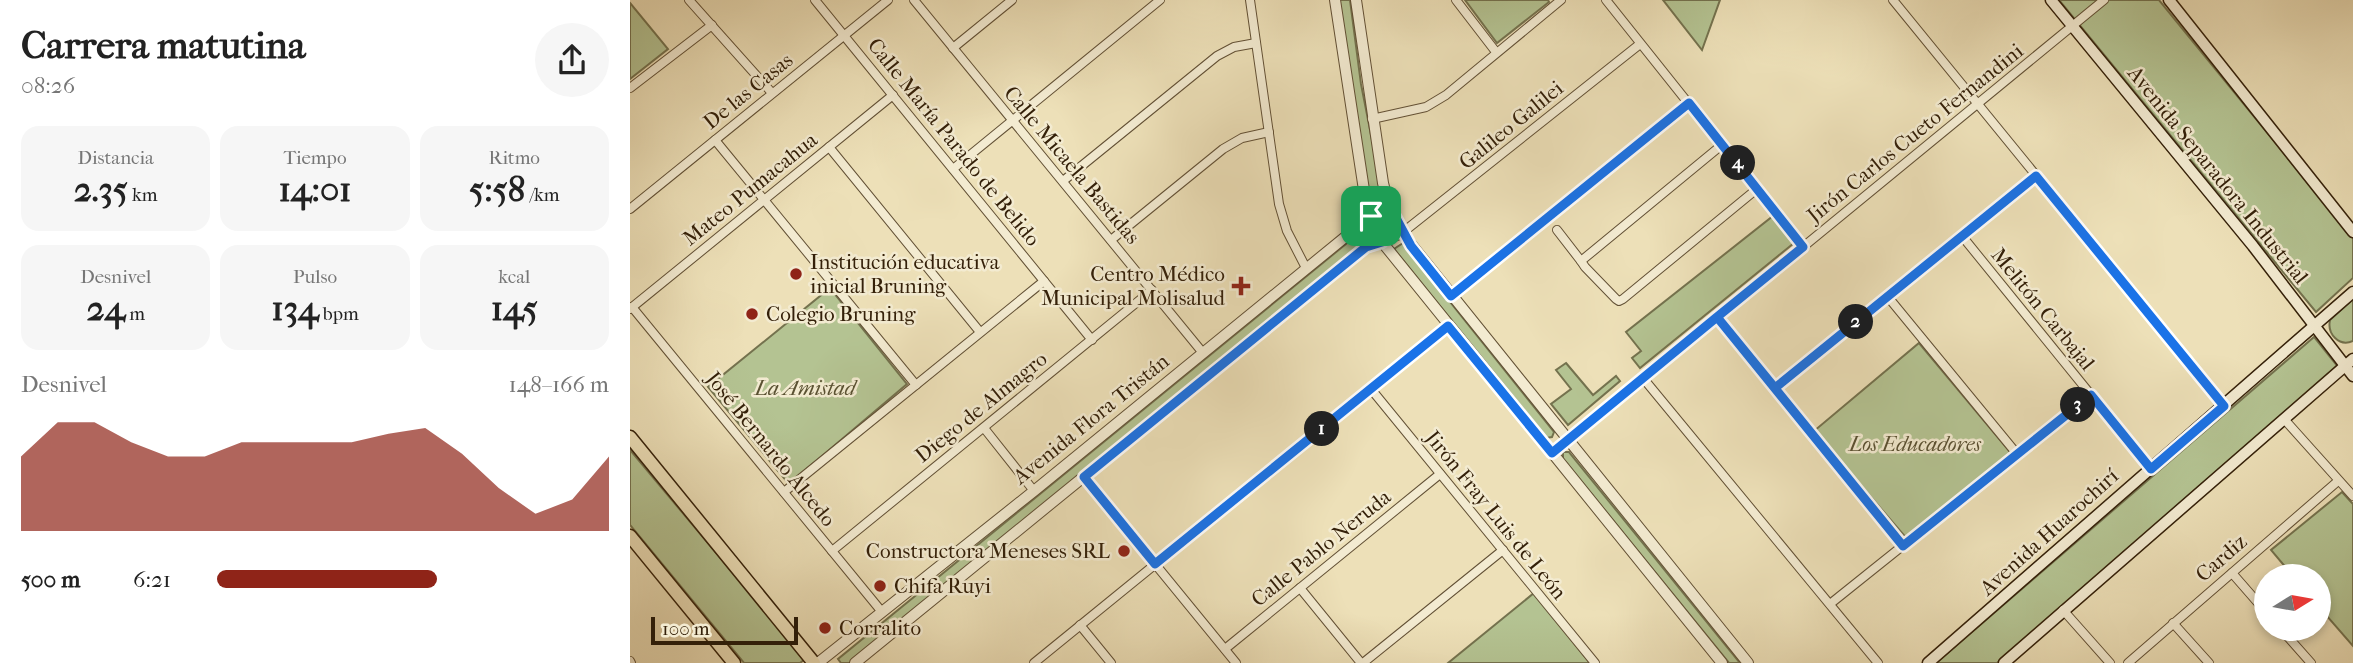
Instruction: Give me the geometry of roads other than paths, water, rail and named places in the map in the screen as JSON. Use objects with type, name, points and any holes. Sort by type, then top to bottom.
[{"type":"main road","name":"Avenida Separadora Industrial","points":[[2051,0],[2253,246],[2315,326],[2349,362],[2353,376]]},
{"type":"main road","points":[[2169,0],[2352,230]]},
{"type":"main road","name":"Avenida Huarochirí","points":[[1928,663],[2353,292]]},
{"type":"main road","points":[[2006,663],[2063,610],[2349,362]]},
{"type":"main road","points":[[630,437],[816,663]]},
{"type":"main road","points":[[630,536],[734,663]]},
{"type":"street","points":[[689,0],[772,93]]},
{"type":"street","name":"Calle María Parado de Belido","points":[[815,0],[1092,340]]},
{"type":"street","name":"De las Casas","points":[[630,209],[888,0]]},
{"type":"street","name":"Calle Micaela Bastidas","points":[[914,0],[1203,353]]},
{"type":"street","points":[[953,48],[1012,0]]},
{"type":"street","points":[[953,169],[1160,0]]},
{"type":"street","points":[[1250,0],[1279,204],[1287,231],[1306,268]]},
{"type":"street","points":[[1335,0],[1364,190],[1382,242],[1722,663]]},
{"type":"street","points":[[1356,0],[1372,119],[1390,207],[1402,233],[1748,663]]},
{"type":"street","points":[[1456,0],[1496,52]]},
{"type":"street","points":[[1372,119],[1426,107],[1446,95],[1561,0]]},
{"type":"street","points":[[1606,0],[1803,247]]},
{"type":"street","points":[[1893,0],[2224,406]]},
{"type":"street","name":"Jirón Carlos Cueto Fernandini","points":[[1552,453],[2104,0]]},
{"type":"street","points":[[630,88],[712,25]]},
{"type":"street","points":[[1063,181],[1216,55],[1234,47],[1256,43]]},
{"type":"street","name":"Galileo Galilei","points":[[1402,233],[1640,44]]},
{"type":"street","name":"Mateo Pumacahua","points":[[631,308],[893,95]]},
{"type":"street","points":[[1451,296],[1689,103]]},
{"type":"street","points":[[1111,240],[1223,149],[1242,138],[1269,132]]},
{"type":"street","points":[[715,140],[916,385]]},
{"type":"street","points":[[1581,261],[1723,144]]},
{"type":"street","points":[[829,147],[980,332]]},
{"type":"street","points":[[1775,388],[2036,176]]},
{"type":"street","points":[[1557,230],[1581,261],[1619,301],[1758,188]]},
{"type":"street","name":"Avenida Flora Tristán","points":[[816,663],[1034,491],[1371,216],[1390,207]]},
{"type":"street","name":"Avenida Flora Tristán","points":[[855,663],[1366,247],[1402,233]]},
{"type":"street","name":"Melitón Carbajal","points":[[1962,236],[2151,469]]},
{"type":"street","points":[[784,492],[1044,281]]},
{"type":"street","name":"Diego de Almagro","points":[[832,551],[1152,290]]},
{"type":"street","points":[[1888,296],[2017,454]]},
{"type":"street","name":"José Bernardo Alcedo","points":[[631,308],[882,612]]},
{"type":"street","points":[[1717,317],[1903,546]]},
{"type":"street","points":[[1034,663],[1448,326]]},
{"type":"street","points":[[1643,379],[1878,663]]},
{"type":"street","name":"Jirón Fray Luis de León","points":[[1371,389],[1595,663]]},
{"type":"street","points":[[1830,604],[2091,395]]},
{"type":"street","points":[[2284,419],[2353,496]]},
{"type":"street","points":[[984,428],[1034,491]]},
{"type":"street","name":"Calle Pablo Neruda","points":[[1224,649],[1440,474]]},
{"type":"street","points":[[1084,477],[1236,663]]},
{"type":"street","name":"Cardiz","points":[[2128,663],[2338,481]]},
{"type":"street","points":[[1300,588],[1362,663],[1503,550]]},
{"type":"street","points":[[2232,573],[2254,598]]},
{"type":"street","points":[[2063,610],[2109,663]]},
{"type":"street","points":[[2173,623],[2209,663]]},
{"type":"street","points":[[1080,625],[1111,663]]},
{"type":"street","points":[[2292,641],[2311,663]]},
{"type":"place","name":"Institución educativa inicial Bruning","points":[[796,274]]},
{"type":"place","name":"Centro Médico Municipal Molisalud","points":[[1241,286]]},
{"type":"place","name":"Colegio Bruning","points":[[752,314]]},
{"type":"place","name":"Constructora Meneses SRL","points":[[1124,551]]},
{"type":"place","name":"Chifa Ruyi","points":[[880,586]]},
{"type":"place","name":"Corralito","points":[[825,628]]},
{"type":"park label","name":"La Amistad","points":[[805,388]]},
{"type":"park label","name":"Los Educadores","points":[[1915,444]]}]
